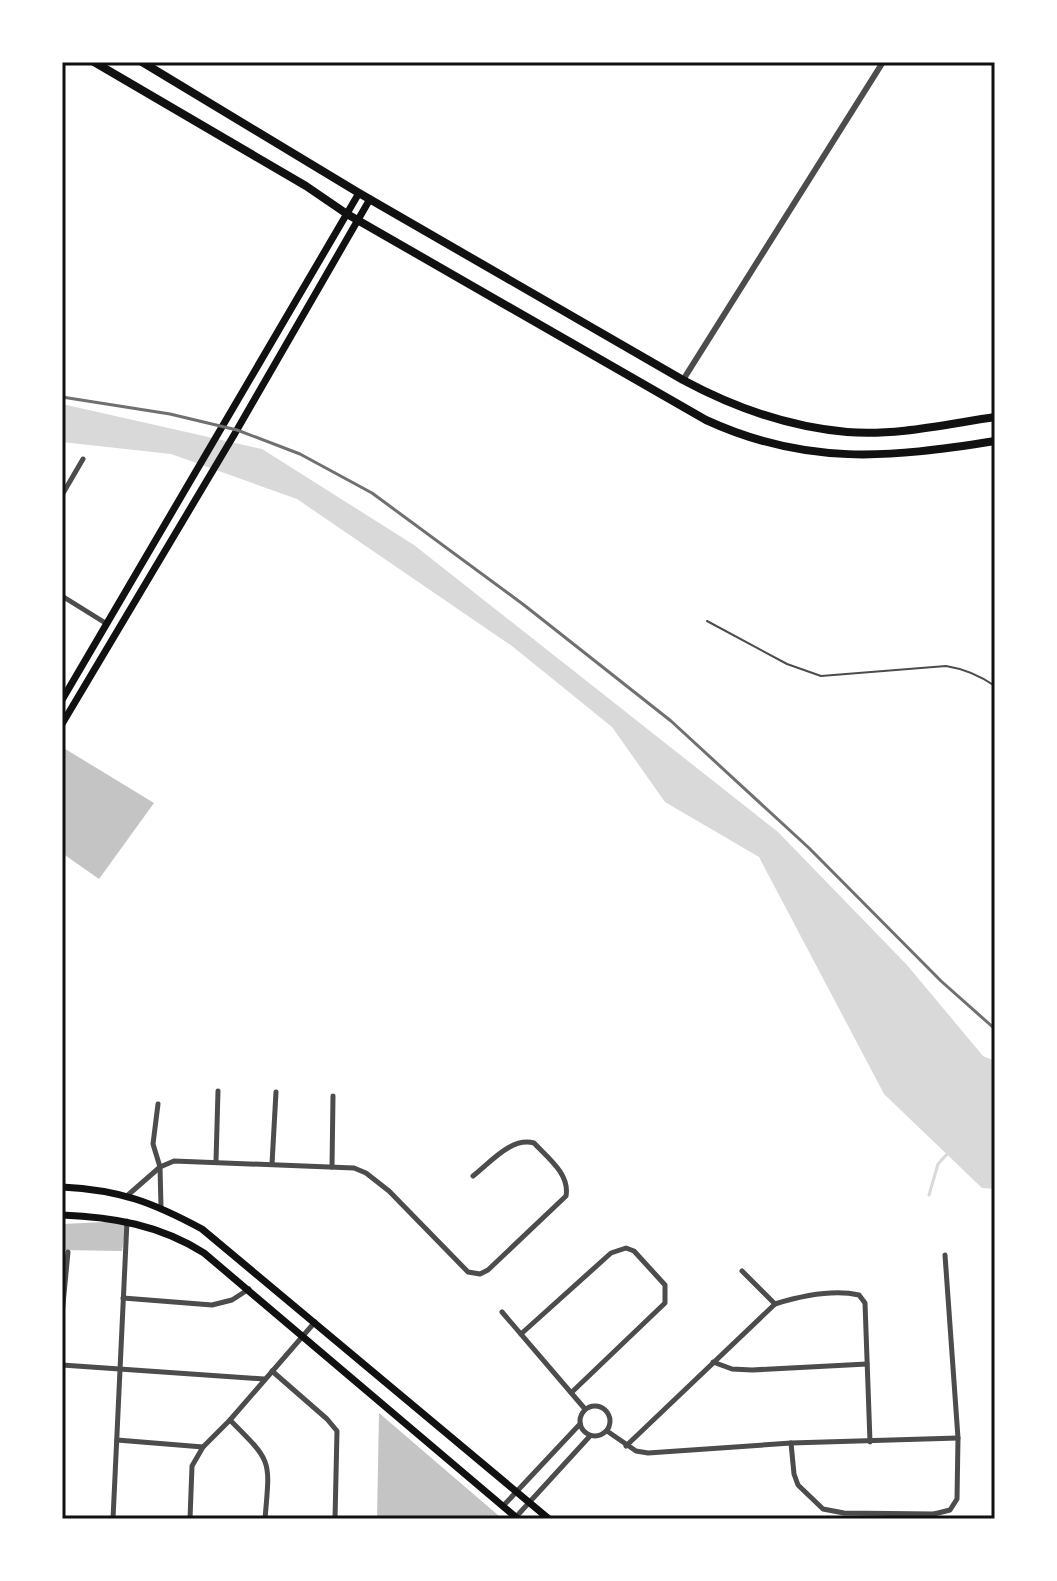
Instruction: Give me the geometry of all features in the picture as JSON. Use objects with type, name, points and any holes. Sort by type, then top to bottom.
[{"type":"highway","points":[[94,62],[306,186],[347,214],[706,420],[737,434],[788,449],[847,455],[903,454],[995,441]]},
{"type":"highway","points":[[142,62],[359,193],[683,380],[770,416],[807,426],[849,432],[878,432],[995,417]]},
{"type":"main road","points":[[62,700],[359,193]]},
{"type":"main road","points":[[62,724],[370,199]]},
{"type":"main road","points":[[62,1187],[128,1195],[161,1207],[202,1229],[549,1519]]},
{"type":"main road","points":[[62,1215],[127,1221],[172,1234],[187,1242],[249,1289],[516,1518]]},
{"type":"street","points":[[683,380],[883,62]]},
{"type":"street","points":[[62,495],[83,459]]},
{"type":"street","points":[[62,596],[107,624]]},
{"type":"street","points":[[216,1161],[218,1091]]},
{"type":"street","points":[[272,1164],[276,1092]]},
{"type":"street","points":[[332,1167],[333,1096]]},
{"type":"street","points":[[158,1104],[153,1144],[160,1167],[161,1207]]},
{"type":"street","points":[[128,1195],[160,1167],[174,1161],[354,1168],[378,1180],[468,1272],[480,1274],[488,1270],[566,1196],[567,1189],[564,1176],[534,1143],[529,1142],[514,1144],[473,1176]]},
{"type":"street","points":[[113,1519],[127,1221]]},
{"type":"street","points":[[521,1334],[619,1249],[634,1251],[665,1285],[665,1303],[572,1392]]},
{"type":"street","points":[[62,1315],[68,1252]]},
{"type":"street","points":[[791,1443],[798,1485],[823,1509],[844,1513],[934,1516],[950,1510],[957,1503],[958,1438],[945,1255]]},
{"type":"street","points":[[742,1271],[775,1304]]},
{"type":"street","points":[[123,1298],[212,1305],[232,1300],[249,1289]]},
{"type":"street","points":[[626,1446],[775,1304],[803,1295],[850,1293],[859,1295],[865,1303],[870,1442]]},
{"type":"street","points":[[502,1312],[585,1409]]},
{"type":"street","points":[[190,1519],[192,1466],[203,1447],[315,1322]]},
{"type":"street","points":[[713,1362],[732,1369],[752,1370],[867,1364]]},
{"type":"street","points":[[62,1365],[264,1379]]},
{"type":"street","points":[[272,1371],[337,1431],[335,1519]]},
{"type":"street","points":[[600,1406],[606,1410],[611,1424],[607,1431],[596,1437],[583,1431],[580,1416],[585,1409],[600,1406]]},
{"type":"street","points":[[230,1420],[262,1452],[267,1463],[265,1519]]},
{"type":"street","points":[[504,1505],[580,1424]]},
{"type":"street","points":[[607,1431],[626,1446],[648,1453],[791,1443],[958,1438]]},
{"type":"street","points":[[516,1518],[590,1436]]},
{"type":"street","points":[[117,1440],[203,1447]]},
{"type":"lane","points":[[707,621],[787,664],[821,676],[946,666],[961,668],[995,686]]},
{"type":"shaded area","points":[[62,404],[262,449],[414,545],[778,832],[907,965],[983,1056],[995,1061],[995,1189],[982,1188],[884,1094],[759,857],[665,802],[612,727],[512,646],[297,499],[171,454],[62,442]]},
{"type":"building","points":[[62,747],[154,803],[99,879],[62,853]]},
{"type":"building","points":[[127,1221],[122,1251],[62,1250],[62,1224]]},
{"type":"building","points":[[379,1413],[499,1516],[498,1519],[377,1519]]},
{"type":"waterway","points":[[929,1195],[938,1164],[949,1152]]},
{"type":"railway","points":[[62,397],[170,414],[237,430],[300,454],[372,493],[524,605],[671,721],[809,848],[941,981],[995,1029]]}]
